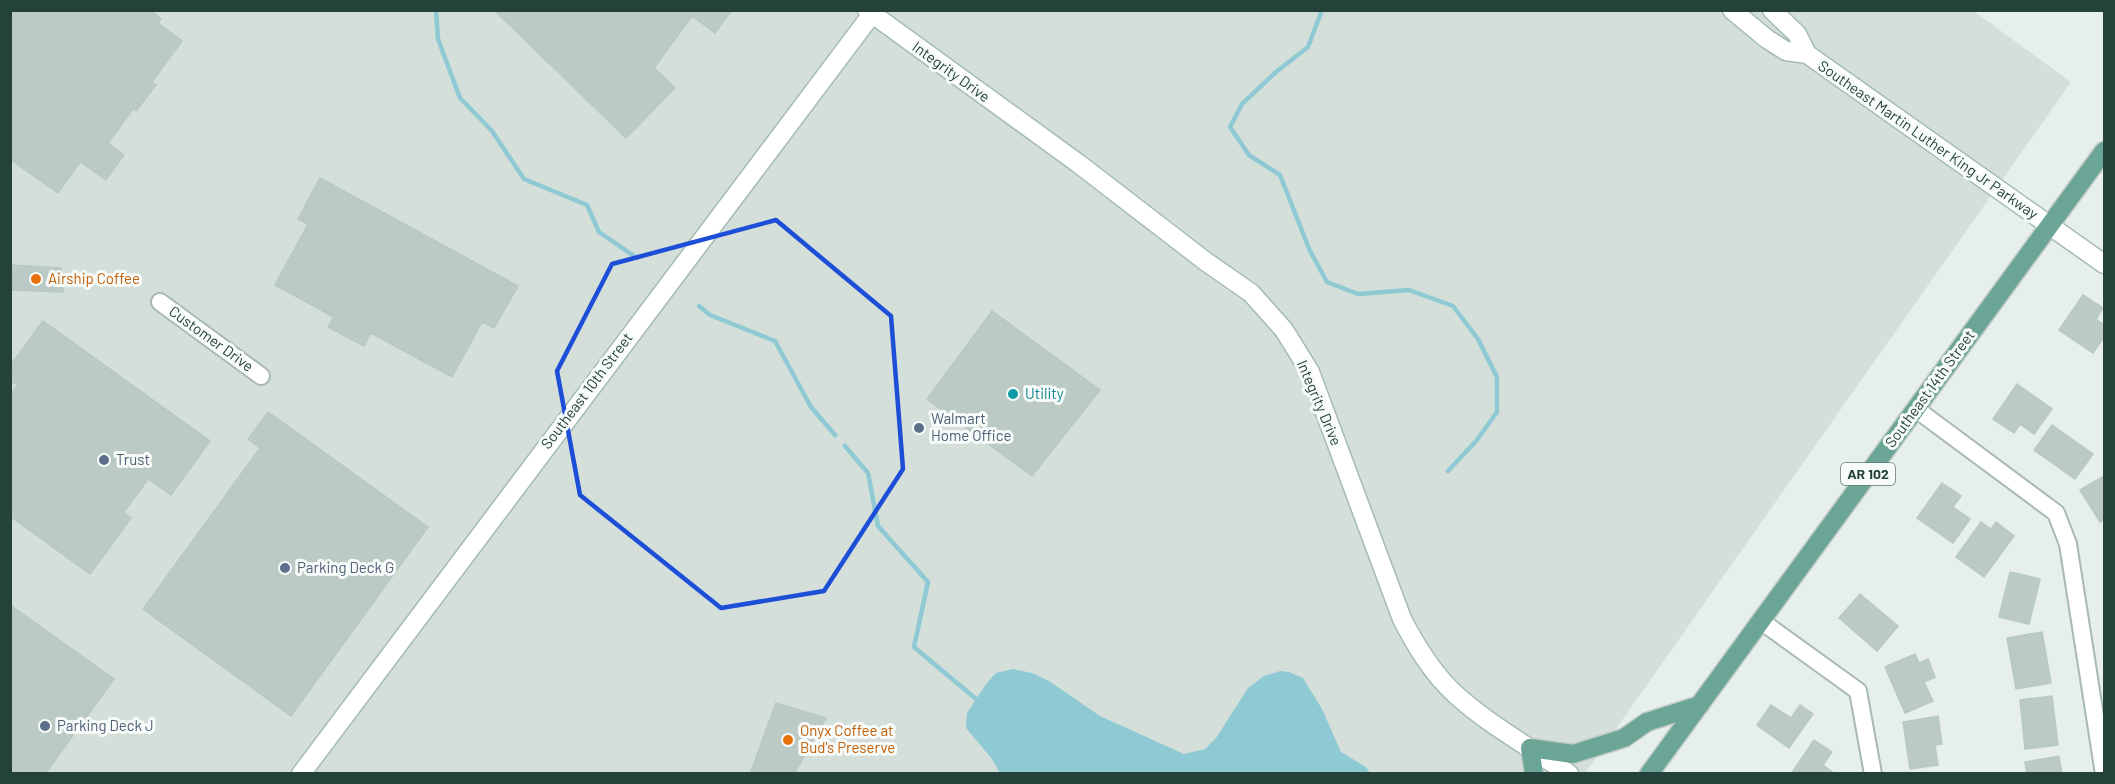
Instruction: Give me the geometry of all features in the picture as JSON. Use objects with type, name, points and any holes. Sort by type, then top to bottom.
[{"type":"main road","name":"Southeast 14th Street","points":[[1649,774],[2104,151]]},
{"type":"main road","points":[[1534,774],[1530,748],[1573,754],[1624,738],[1647,722],[1700,705]]},
{"type":"street","name":"Southeast Martin Luther King Jr Parkway","points":[[1732,10],[1767,39],[1786,51],[1807,54],[2104,264]]},
{"type":"street","name":"Southeast Martin Luther King Jr Parkway","points":[[1772,10],[1797,34],[1807,54]]},
{"type":"street","name":"Integrity Drive","points":[[872,12],[1251,293],[1278,322],[1310,372],[1402,618],[1416,647],[1454,693],[1477,713],[1569,774]]},
{"type":"street","name":"Southeast 10th Street","points":[[301,774],[872,12]]},
{"type":"street","name":"Customer Drive","points":[[160,302],[261,376]]},
{"type":"street","points":[[1916,409],[2056,513],[2068,544],[2104,774]]},
{"type":"street","points":[[1761,621],[1858,691],[1874,774]]},
{"type":"highlighted area","points":[[776,220],[891,316],[903,469],[824,591],[721,608],[580,495],[557,371],[612,264]]},
{"type":"shaded area","name":"Walmart Home Office","points":[[1972,10],[2071,82],[1585,773],[11,774],[10,11]]},
{"type":"water","points":[[1013,669],[1032,673],[1049,681],[1100,716],[1184,754],[1205,749],[1216,738],[1248,688],[1264,676],[1280,671],[1289,672],[1303,678],[1322,709],[1341,752],[1366,767],[1370,773],[1000,773],[992,759],[966,728],[967,713],[996,673]]},
{"type":"building","points":[[10,10],[150,10],[161,19],[158,23],[182,41],[152,82],[156,85],[136,111],[133,109],[108,143],[124,155],[106,180],[80,162],[58,193],[10,159]]},
{"type":"building","points":[[494,10],[732,10],[715,33],[692,16],[654,68],[675,88],[626,138]]},
{"type":"building","points":[[320,178],[518,286],[494,328],[482,322],[452,377],[371,333],[364,346],[328,327],[334,317],[275,285],[308,224],[298,219]]},
{"type":"building","name":"Airship Coffee","points":[[10,265],[61,268],[63,292],[10,290]]},
{"type":"building","points":[[2083,295],[2103,308],[2096,319],[2104,325],[2104,337],[2093,353],[2059,330]]},
{"type":"building","name":"Utility","points":[[992,311],[1100,390],[1032,476],[927,399]]},
{"type":"building","name":"Trust","points":[[43,321],[210,441],[171,495],[148,479],[124,512],[131,518],[90,574],[10,516],[10,395],[18,385],[10,380],[10,366]]},
{"type":"building","points":[[2017,384],[2052,409],[2034,434],[2020,424],[2014,433],[1993,419]]},
{"type":"building","name":"Parking Deck G","points":[[268,412],[428,527],[291,716],[143,609],[260,448],[248,439]]},
{"type":"building","points":[[2052,425],[2093,454],[2075,479],[2034,450]]},
{"type":"building","points":[[2104,476],[2104,520],[2100,522],[2080,490]]},
{"type":"building","points":[[1942,483],[1961,496],[1953,507],[1970,519],[1953,543],[1917,518]]},
{"type":"building","points":[[1981,522],[1991,529],[1996,522],[2014,536],[1984,577],[1956,557]]},
{"type":"building","points":[[2010,572],[2040,579],[2029,624],[1999,617]]},
{"type":"building","points":[[1860,594],[1898,626],[1877,651],[1839,618]]},
{"type":"building","name":"Parking Deck J","points":[[10,605],[114,679],[45,774],[10,774]]},
{"type":"building","points":[[2042,632],[2051,683],[2016,689],[2007,638]]},
{"type":"building","points":[[1915,654],[1919,663],[1928,659],[1935,677],[1924,682],[1933,701],[1905,713],[1885,667]]},
{"type":"building","points":[[2052,696],[2058,745],[2025,749],[2020,700]]},
{"type":"building","name":"Onyx Coffee at Bud's Preserve","points":[[776,703],[826,718],[794,774],[750,774]]},
{"type":"building","points":[[1771,705],[1791,718],[1800,705],[1813,714],[1789,748],[1757,725]]},
{"type":"building","points":[[1938,716],[1942,744],[1935,745],[1938,765],[1910,769],[1903,722]]},
{"type":"building","points":[[1814,740],[1832,752],[1823,765],[1835,774],[1791,774]]},
{"type":"building","points":[[2059,756],[2062,774],[2027,774],[2025,762]]},
{"type":"waterway","points":[[436,10],[438,39],[460,98],[492,131],[524,179],[587,205],[599,232],[637,258]]},
{"type":"waterway","points":[[1322,10],[1308,47],[1276,72],[1242,104],[1230,127],[1249,155],[1280,175],[1310,251],[1327,282],[1358,294],[1409,290],[1453,306],[1478,339],[1497,377],[1497,412],[1477,440],[1448,471]]},
{"type":"waterway","points":[[699,306],[710,315],[775,341],[811,407],[835,435]]},
{"type":"waterway","points":[[845,446],[868,473],[878,526],[928,582],[914,647],[976,699]]},
{"type":"place","name":"Airship Coffee","points":[[36,279]]},
{"type":"place","name":"Utility","points":[[1013,394]]},
{"type":"place","name":"Walmart Home Office","points":[[919,428]]},
{"type":"place","name":"Trust","points":[[104,460]]},
{"type":"place","name":"Parking Deck G","points":[[285,568]]},
{"type":"place","name":"Parking Deck J","points":[[45,726]]},
{"type":"place","name":"Onyx Coffee at Bud's Preserve","points":[[788,740]]}]
